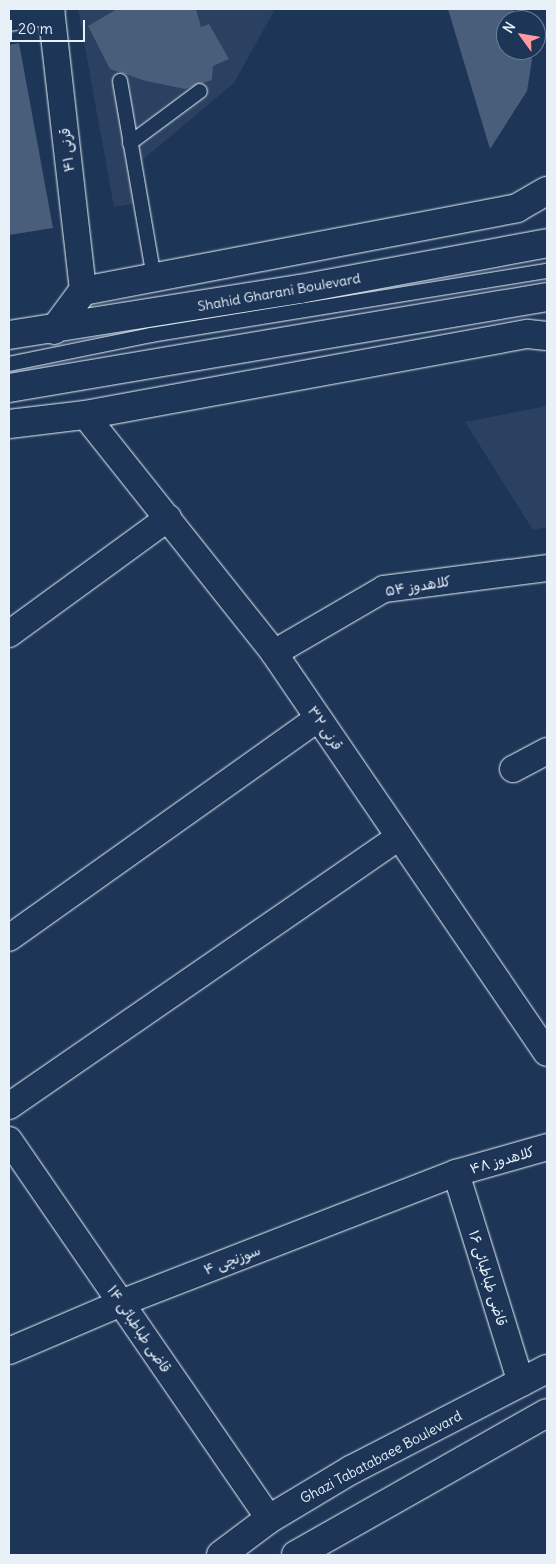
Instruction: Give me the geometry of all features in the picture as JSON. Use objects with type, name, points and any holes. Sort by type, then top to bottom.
[{"type":"main road","points":[[54,330],[83,291],[243,262],[517,208],[547,191]]},
{"type":"main road","name":"Shahid Gharani Boulevard","points":[[9,335],[54,330],[300,289],[547,243]]},
{"type":"main road","points":[[243,262],[300,289]]},
{"type":"main road","points":[[9,388],[547,297]]},
{"type":"main road","points":[[9,424],[86,415],[528,334],[547,336]]},
{"type":"main road","name":"Ghazi Tabatabaee Boulevard","points":[[221,1555],[269,1519],[351,1470],[547,1369]]},
{"type":"main road","points":[[296,1555],[547,1413]]},
{"type":"street","points":[[9,18],[52,10]]},
{"type":"street","name":"قرنی ۴۱","points":[[52,10],[83,291]]},
{"type":"street","name":"قرنی ۳۲","points":[[86,415],[274,653],[547,1053]]},
{"type":"street","points":[[9,634],[168,518]]},
{"type":"street","name":"کلاهدوز ۵۴","points":[[274,653],[384,589],[547,568]]},
{"type":"street","points":[[9,938],[318,718]]},
{"type":"street","points":[[512,769],[547,751]]},
{"type":"street","points":[[9,1106],[399,837]]},
{"type":"street","name":"قاضی طباطبائی ۱۴","points":[[9,1140],[269,1519]]},
{"type":"street","name":"کلاهدوز ۴۸","points":[[456,1173],[547,1147]]},
{"type":"street","name":"سوزنچی ۴","points":[[9,1351],[121,1303],[456,1173]]},
{"type":"street","name":"قاضی طباطبائی ۱۶","points":[[456,1173],[521,1383]]},
{"type":"lane","points":[[120,81],[154,278]]},
{"type":"lane","points":[[130,143],[200,91]]},
{"type":"lane","points":[[9,364],[151,335],[547,271]]},
{"type":"shaded area","points":[[78,9],[275,9],[234,83],[140,162],[149,201],[114,207]]},
{"type":"shaded area","points":[[547,406],[547,527],[533,530],[465,422]]},
{"type":"building","points":[[117,9],[196,9],[201,27],[209,24],[229,59],[213,66],[212,80],[185,89],[146,81],[110,69],[88,26]]},
{"type":"building","points":[[448,9],[513,9],[496,10],[496,60],[532,60],[527,91],[490,149]]},
{"type":"building","points":[[19,43],[53,228],[9,235],[9,45]]}]
